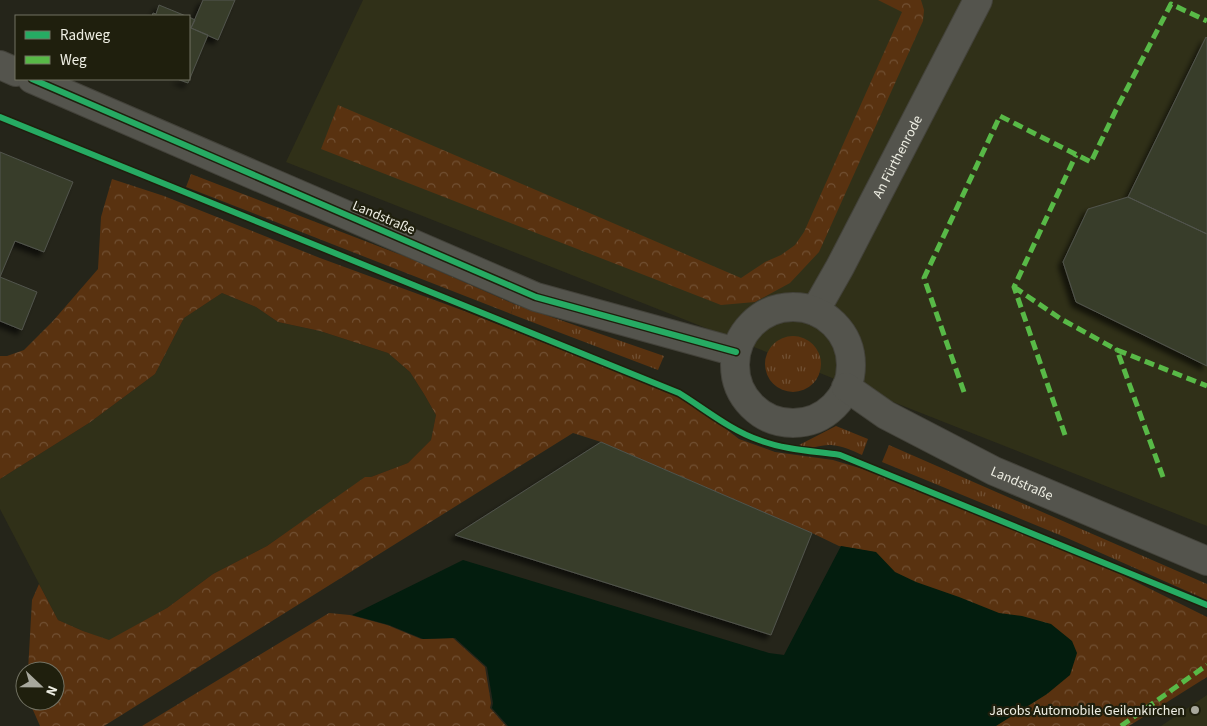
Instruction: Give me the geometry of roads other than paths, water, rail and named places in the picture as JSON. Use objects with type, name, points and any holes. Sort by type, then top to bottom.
[{"type":"street","name":"An Fürthenrode","points":[[815,311],[840,267],[978,0]]},
{"type":"street","points":[[0,65],[15,72]]},
{"type":"street","name":"Landstraße","points":[[34,80],[536,297],[736,352]]},
{"type":"street","points":[[795,307],[815,311],[834,324],[847,343],[851,365],[846,387],[835,406],[817,418],[796,424],[775,421],[756,411],[742,394],[735,373],[736,352],[744,333],[758,318],[775,309],[795,307]]},
{"type":"street","name":"Landstraße","points":[[846,387],[886,415],[994,471],[1207,561]]},
{"type":"place","name":"Jacobs Automobile Geilenkirchen","points":[[1195,710]]}]
